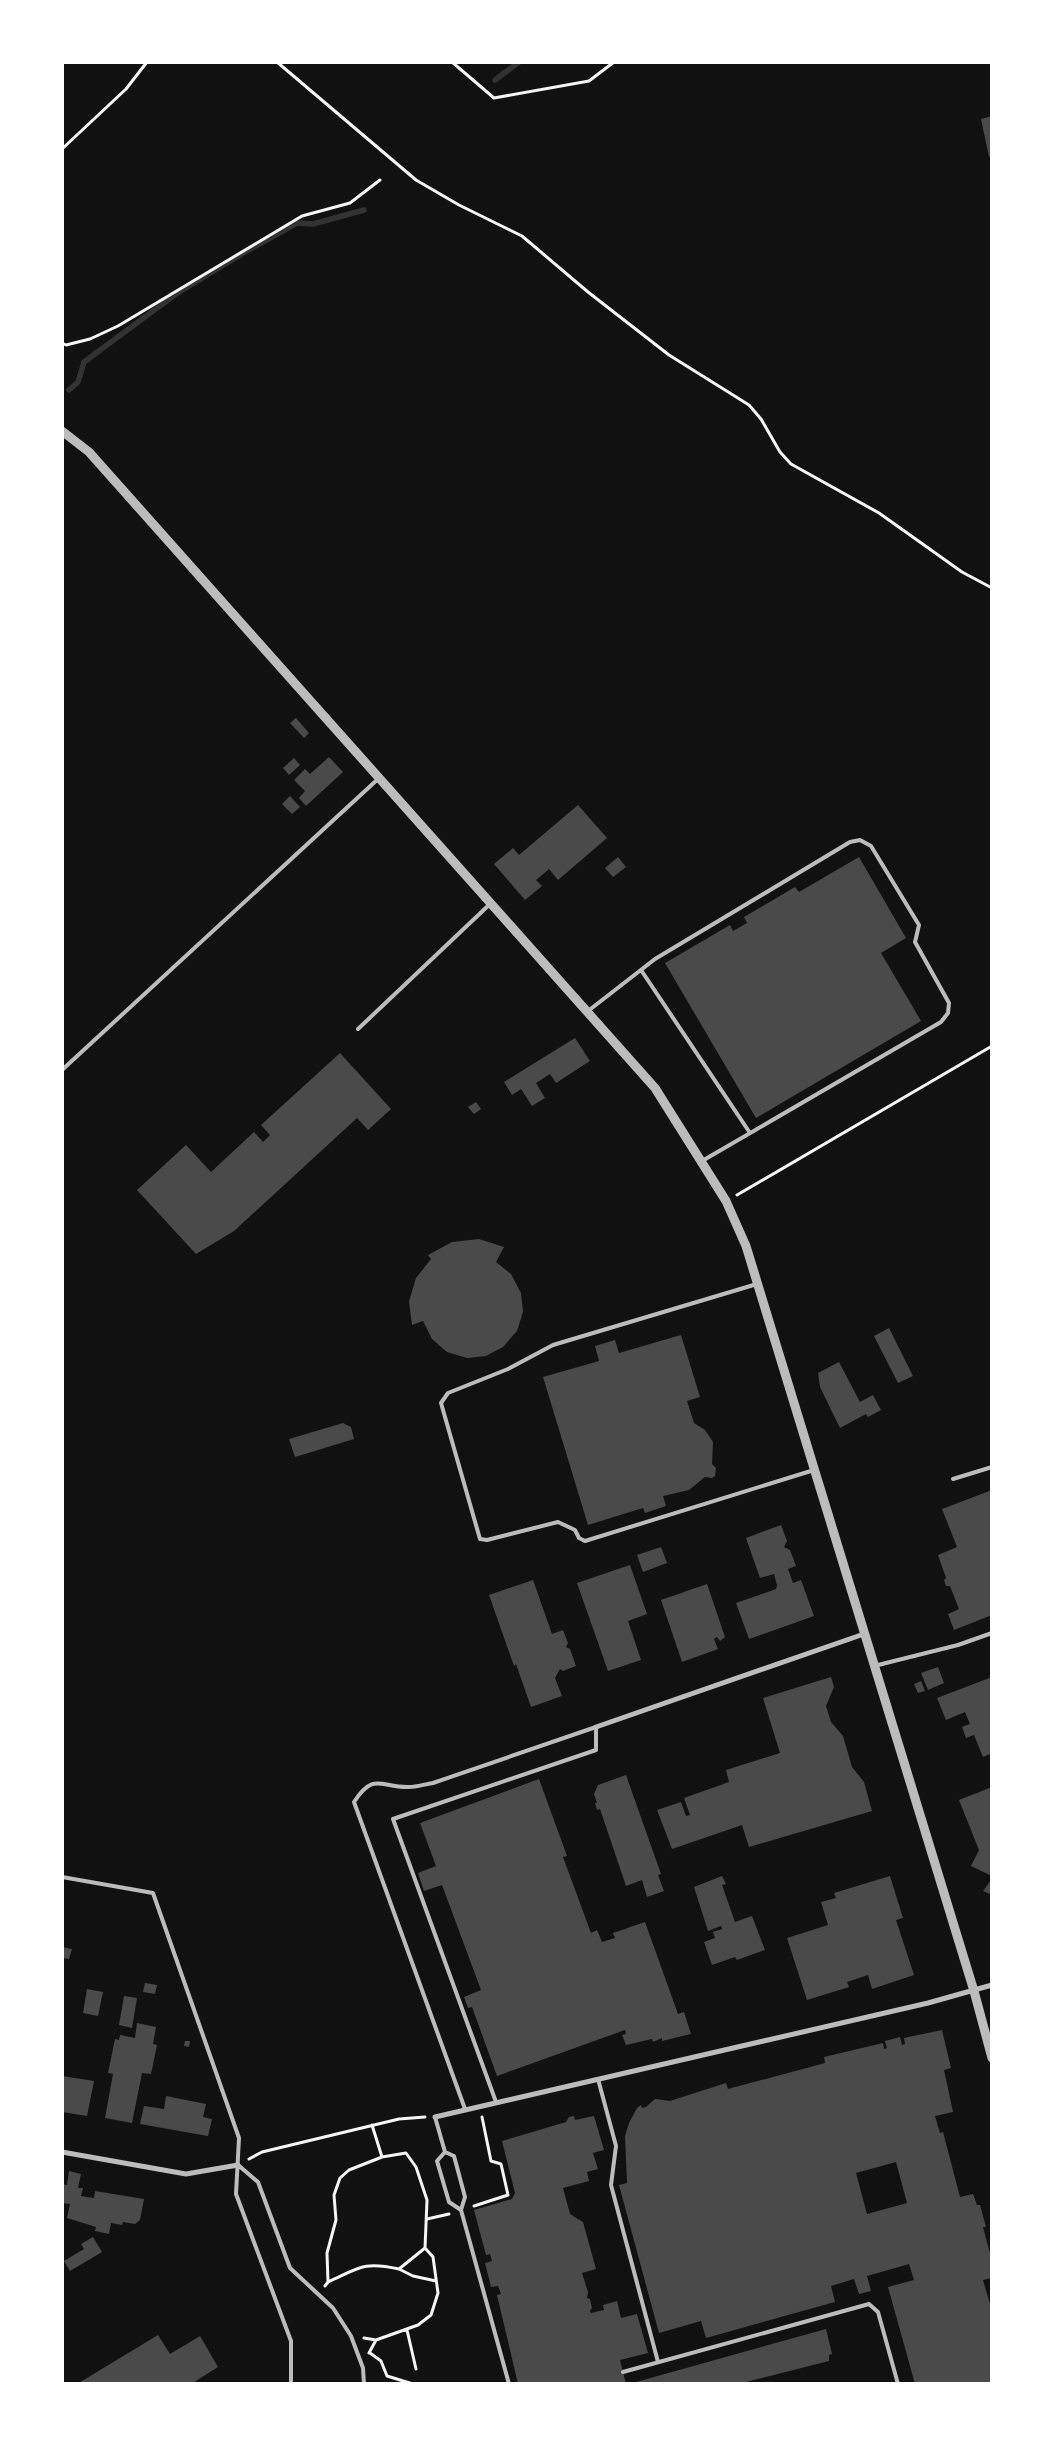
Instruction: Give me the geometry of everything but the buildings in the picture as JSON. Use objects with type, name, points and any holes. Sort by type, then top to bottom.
[{"type":"street","points":[[62,431],[89,452],[655,1088],[726,1201],[746,1246],[974,1991],[992,2058]]},
{"type":"street","points":[[596,1727],[864,1634]]},
{"type":"street","points":[[436,2117],[974,1991],[992,1985]]},
{"type":"street","points":[[62,2152],[186,2174],[238,2165]]},
{"type":"lane","points":[[62,1070],[380,777]]},
{"type":"lane","points":[[588,1012],[640,970],[662,955],[850,842],[860,840],[871,846],[918,924],[915,942],[949,1003],[948,1014],[941,1022],[702,1161]]},
{"type":"lane","points":[[358,1030],[491,902]]},
{"type":"lane","points":[[640,970],[750,1133]]},
{"type":"lane","points":[[757,1284],[553,1345],[508,1369],[448,1392],[441,1403],[480,1539],[487,1540],[558,1522],[575,1530],[579,1538],[585,1541],[814,1470]]},
{"type":"lane","points":[[953,1479],[992,1467]]},
{"type":"lane","points":[[874,1666],[958,1645],[992,1633]]},
{"type":"lane","points":[[465,2109],[354,1802],[363,1789],[378,1782],[409,1787],[433,1783],[596,1727],[596,1750],[393,1819],[496,2102]]},
{"type":"lane","points":[[63,1876],[153,1892],[239,2138],[236,2194],[291,2341],[291,2383]]},
{"type":"lane","points":[[598,2079],[616,2146],[611,2185],[658,2362]]},
{"type":"lane","points":[[436,2117],[445,2152]]},
{"type":"lane","points":[[445,2152],[437,2161],[449,2202],[461,2210]]},
{"type":"lane","points":[[445,2152],[454,2156],[465,2197],[461,2210],[509,2384]]},
{"type":"lane","points":[[238,2165],[258,2182],[290,2268],[334,2308],[351,2336],[363,2368],[364,2384]]},
{"type":"lane","points":[[623,2372],[869,2304],[878,2312],[898,2384]]},
{"type":"path","points":[[62,149],[126,89],[147,62]]},
{"type":"path","points":[[277,62],[416,180],[459,205],[522,236],[588,292],[669,355],[749,405],[761,419],[780,452],[791,464],[879,512],[962,572],[992,588]]},
{"type":"path","points":[[452,62],[494,98],[589,82],[614,62]]},
{"type":"path","points":[[62,343],[66,345],[90,339],[111,329],[302,216],[350,203],[380,180]]},
{"type":"path","points":[[726,1201],[992,1046]]},
{"type":"path","points":[[427,2220],[508,2195],[501,2164],[491,2161],[480,2106]]},
{"type":"path","points":[[238,2165],[262,2152],[372,2125],[399,2119],[436,2117]]},
{"type":"path","points":[[372,2125],[382,2157]]},
{"type":"path","points":[[328,2282],[327,2253],[336,2220],[334,2195],[340,2178],[349,2170],[382,2157],[406,2153],[410,2156],[416,2167],[427,2200],[426,2248],[433,2257],[438,2293],[431,2315],[418,2325],[376,2340],[351,2336]]},
{"type":"path","points":[[398,2269],[426,2248]]},
{"type":"path","points":[[319,2293],[328,2282],[354,2268],[367,2264],[398,2269],[414,2276],[436,2281]]},
{"type":"path","points":[[407,2330],[416,2369]]},
{"type":"path","points":[[369,2353],[381,2361],[387,2376],[413,2384]]},
{"type":"waterway","points":[[495,80],[519,62]]},
{"type":"waterway","points":[[69,390],[78,382],[84,362],[176,294],[297,223],[313,224],[364,210]]}]
